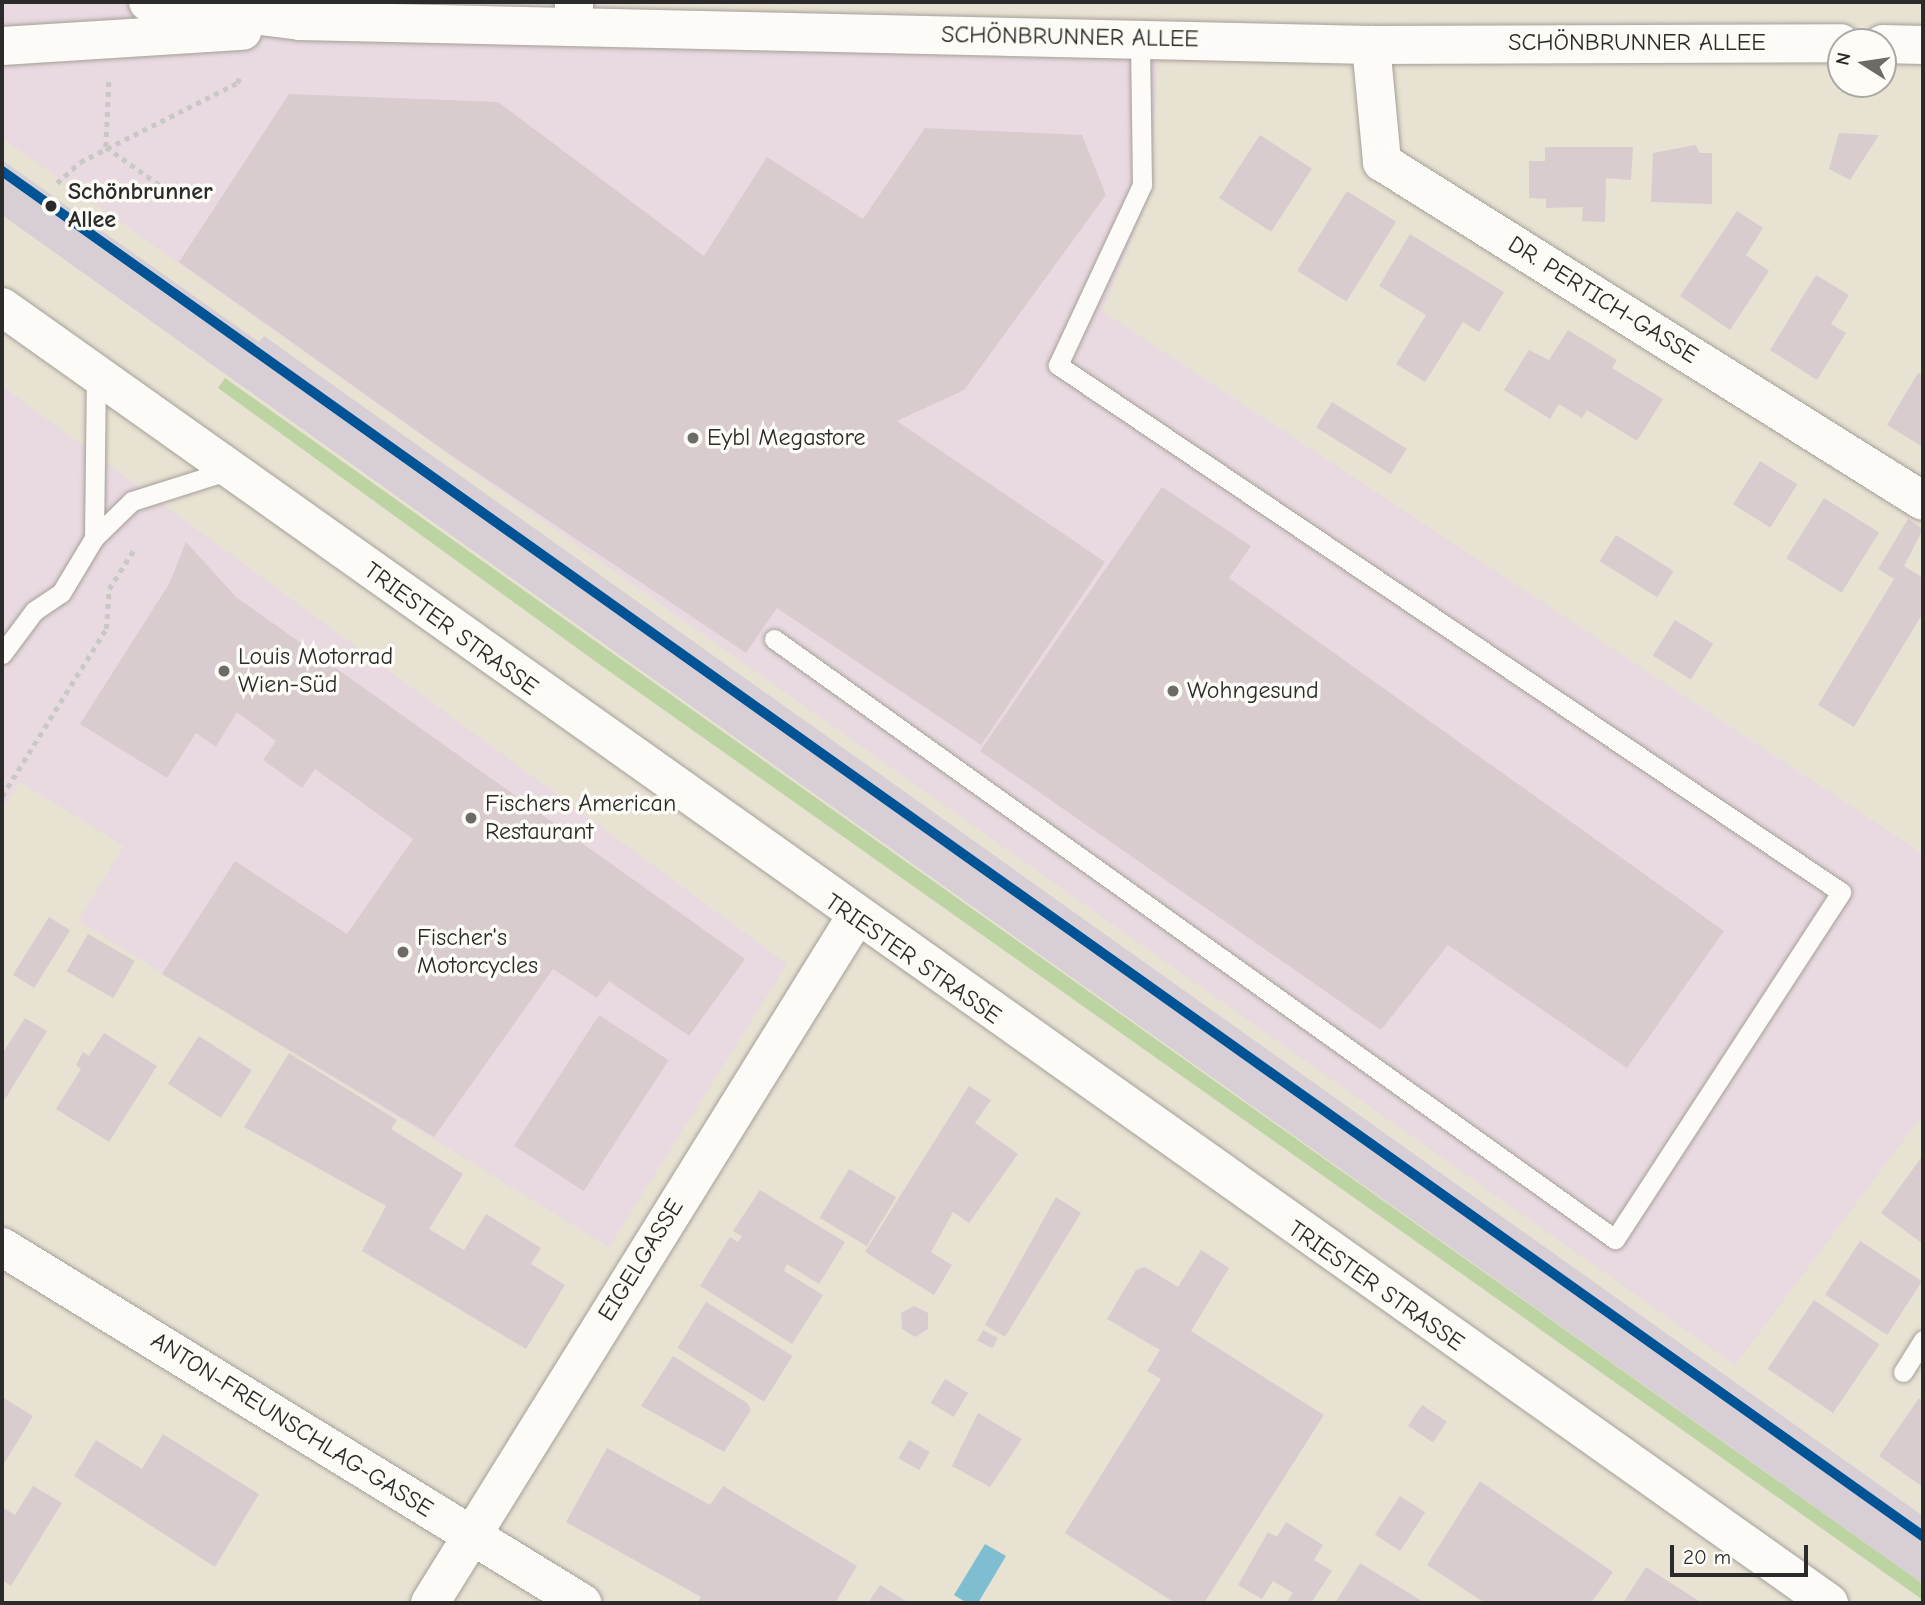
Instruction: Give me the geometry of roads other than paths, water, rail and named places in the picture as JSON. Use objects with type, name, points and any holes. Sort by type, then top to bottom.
[{"type":"main road","points":[[148,2],[283,25]]},
{"type":"main road","name":"SCHÖNBRUNNER ALLEE","points":[[283,25],[574,13],[1140,38],[1371,45],[1827,43]]},
{"type":"main road","points":[[2,46],[283,25]]},
{"type":"main road","points":[[1897,44],[1923,45]]},
{"type":"main road","name":"DR. PERTICH-GASSE","points":[[1371,45],[1382,162],[1923,501]]},
{"type":"main road","name":"TRIESTER STRASSE","points":[[2,307],[855,918],[1829,1603]]},
{"type":"main road","name":"EIGELGASSE","points":[[430,1603],[855,918]]},
{"type":"main road","name":"ANTON-FREUNSCHLAG-GASSE","points":[[2,1247],[582,1603]]},
{"type":"lane","points":[[774,639],[1615,1239],[1841,892],[1058,365],[1142,185],[1140,38]]},
{"type":"lane","points":[[94,538],[96,376]]},
{"type":"lane","points":[[2,654],[34,611],[61,593],[94,538],[132,501],[230,470]]},
{"type":"lane","points":[[1903,1372],[1923,1340]]},
{"type":"water","points":[[985,1544],[1006,1556],[978,1603],[967,1603],[954,1595]]},
{"type":"place","name":"Schönbrunner Allee","points":[[51,206]]},
{"type":"place","name":"Eybl Megastore","points":[[693,438]]},
{"type":"place","name":"Louis Motorrad Wien-Süd","points":[[224,671]]},
{"type":"place","name":"Wohngesund","points":[[1173,691]]},
{"type":"place","name":"Fischers American Restaurant","points":[[471,818]]},
{"type":"place","name":"Fischer's Motorcycles","points":[[403,952]]}]
